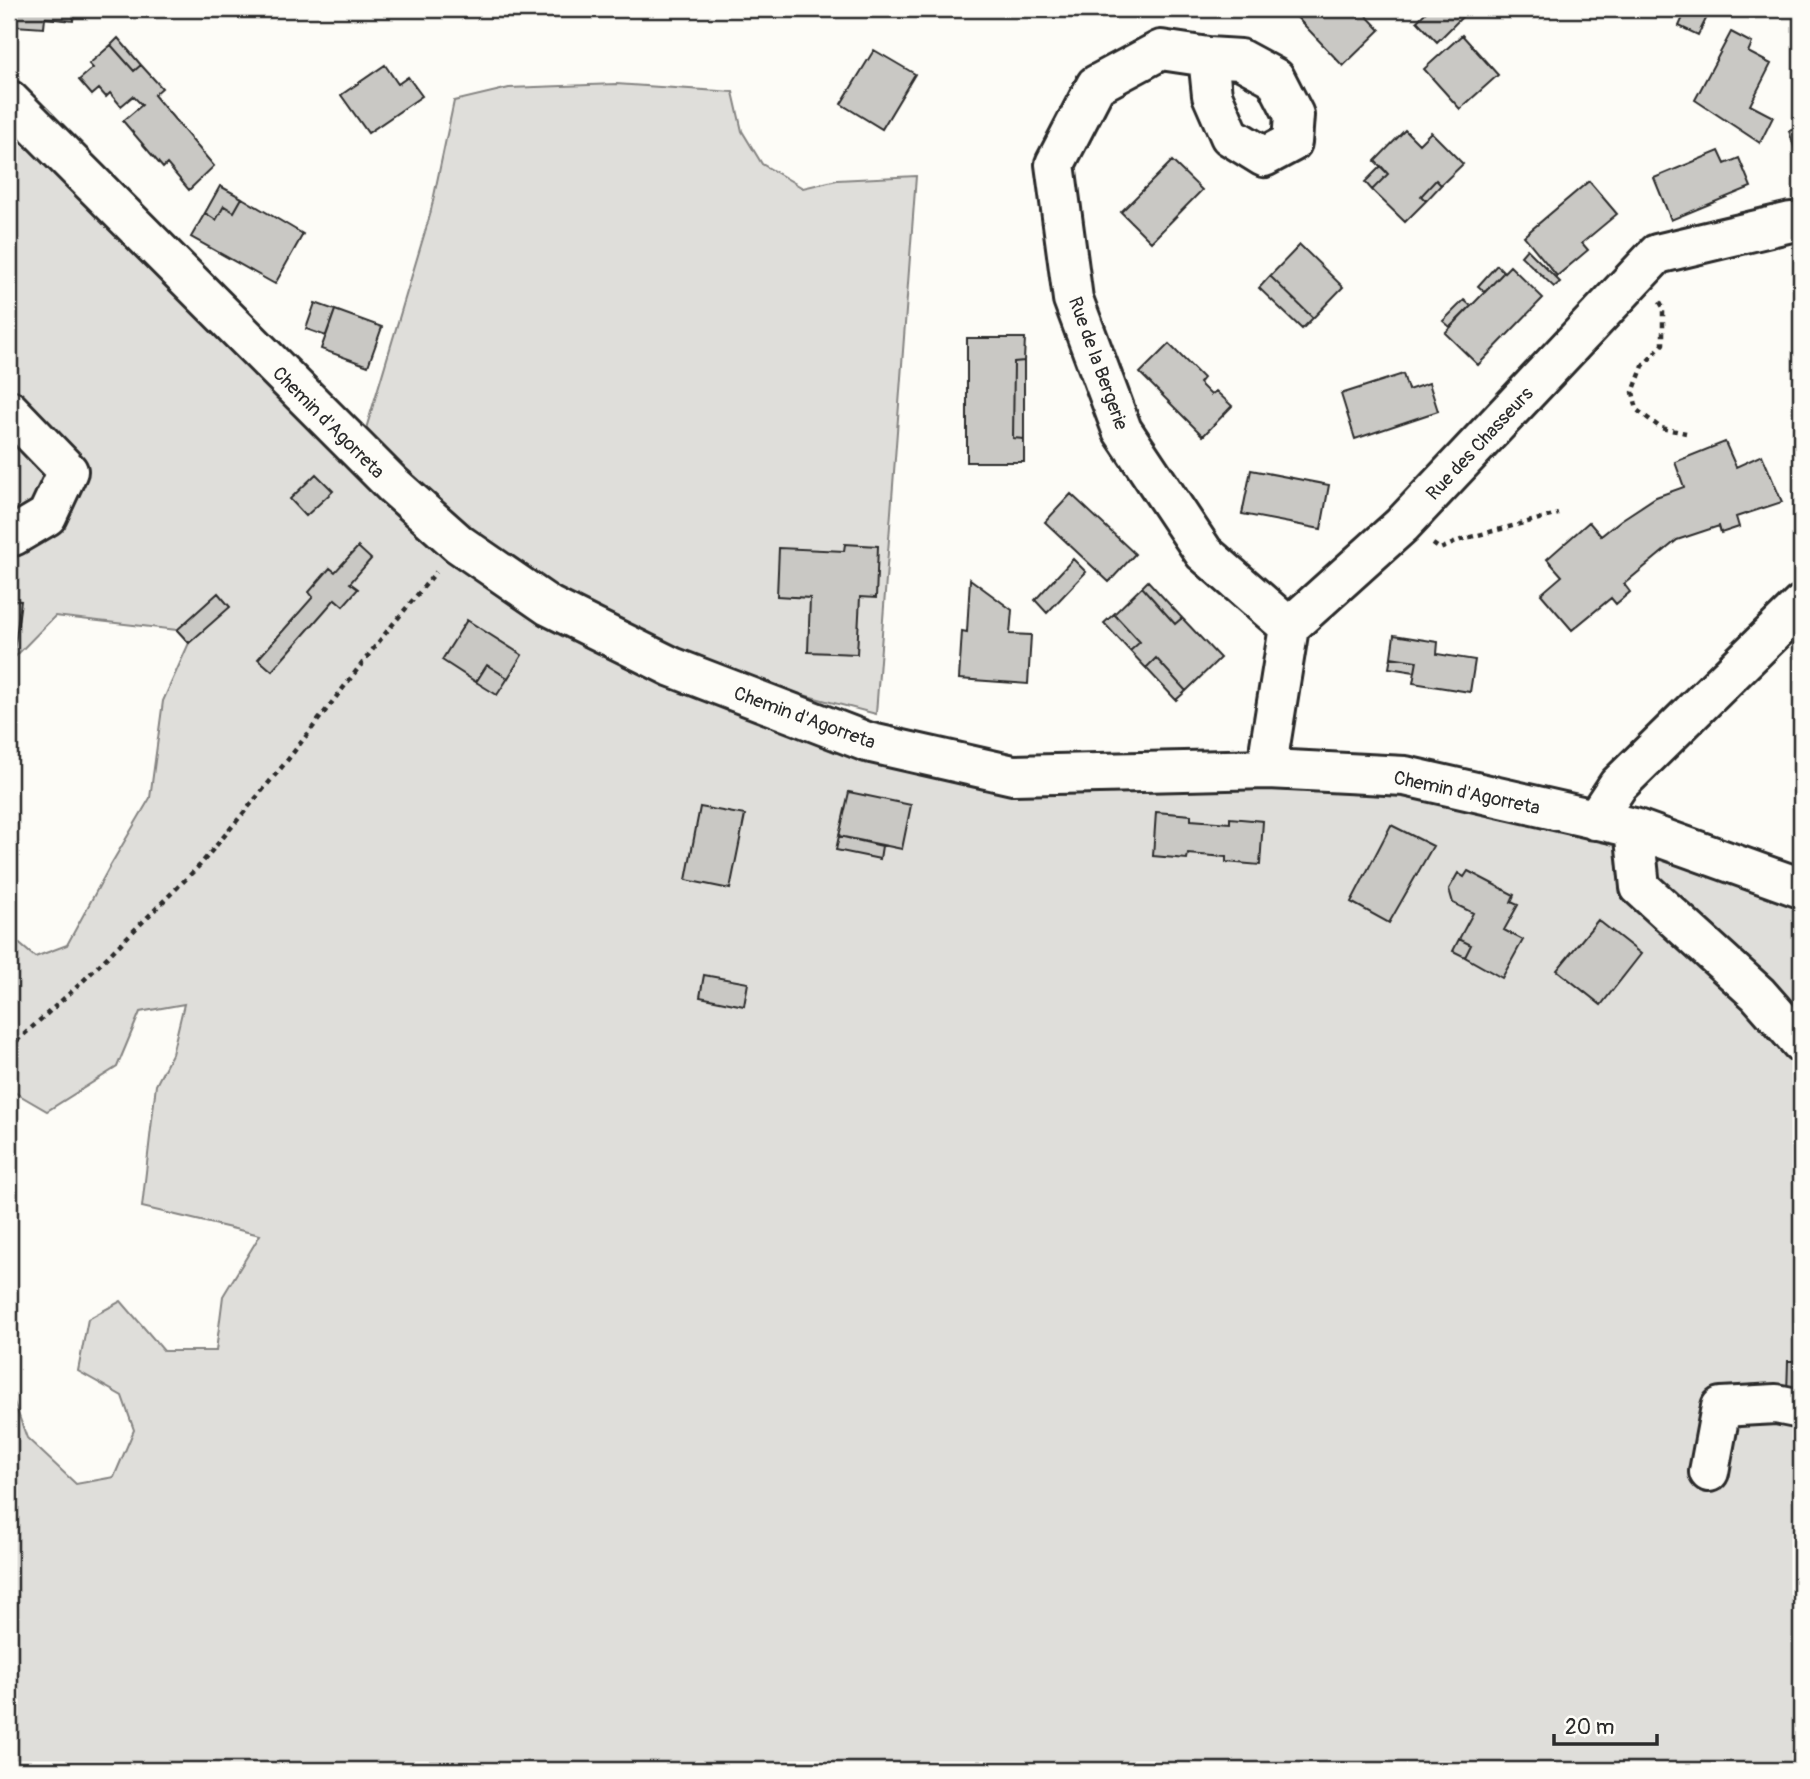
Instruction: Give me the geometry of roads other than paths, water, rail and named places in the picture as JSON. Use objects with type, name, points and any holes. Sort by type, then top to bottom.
[{"type":"street","name":"Rue de la Bergerie","points":[[1208,57],[1161,50],[1096,85],[1055,164],[1073,299],[1122,430],[1204,553],[1289,627]]},
{"type":"street","name":"Chemin d'Agorreta","points":[[9,100],[384,477],[459,544],[548,606],[672,667],[867,742],[1013,775],[1269,769],[1405,776],[1634,828],[1801,888]]},
{"type":"street","name":"Rue des Chasseurs","points":[[1289,627],[1402,525],[1657,254],[1791,222],[1801,222]]},
{"type":"street","points":[[9,410],[68,471],[47,516],[13,537]]},
{"type":"street","points":[[1595,820],[1618,785],[1801,605]]},
{"type":"street","points":[[1269,769],[1270,746],[1289,627]]},
{"type":"street","points":[[1634,828],[1640,887],[1758,993],[1801,1043]]},
{"type":"street","points":[[1709,1472],[1721,1407],[1776,1404],[1801,1409]]}]
